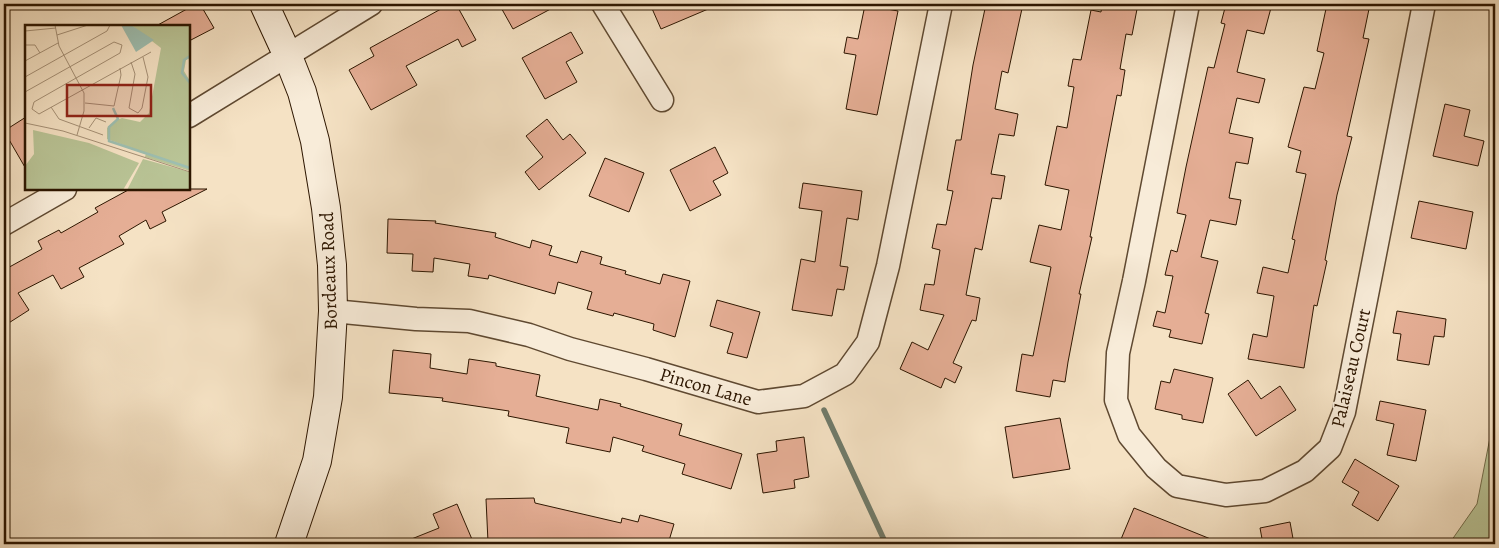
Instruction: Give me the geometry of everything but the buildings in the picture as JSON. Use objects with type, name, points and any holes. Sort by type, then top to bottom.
[{"type":"street","name":"Bordeaux Road","points":[[264,4],[302,92],[315,141],[326,208],[332,265],[333,311],[328,397],[316,461],[289,544]]},
{"type":"street","points":[[190,115],[371,4]]},
{"type":"street","points":[[603,4],[662,100]]},
{"type":"street","name":"Pincon Lane","points":[[333,311],[416,319],[469,321],[529,335],[570,349],[758,402],[804,396],[845,374],[868,342],[888,266],[941,4]]},
{"type":"street","name":"Palaiseau Court","points":[[1188,4],[1134,281],[1118,353],[1116,400],[1129,436],[1156,468],[1177,486],[1226,495],[1265,491],[1305,471],[1330,448],[1344,412],[1424,4]]},
{"type":"street","points":[[4,224],[63,190]]},
{"type":"green space","points":[[1495,412],[1495,544],[1449,544],[1477,504]]},
{"type":"waterway","points":[[824,410],[886,544]]}]
